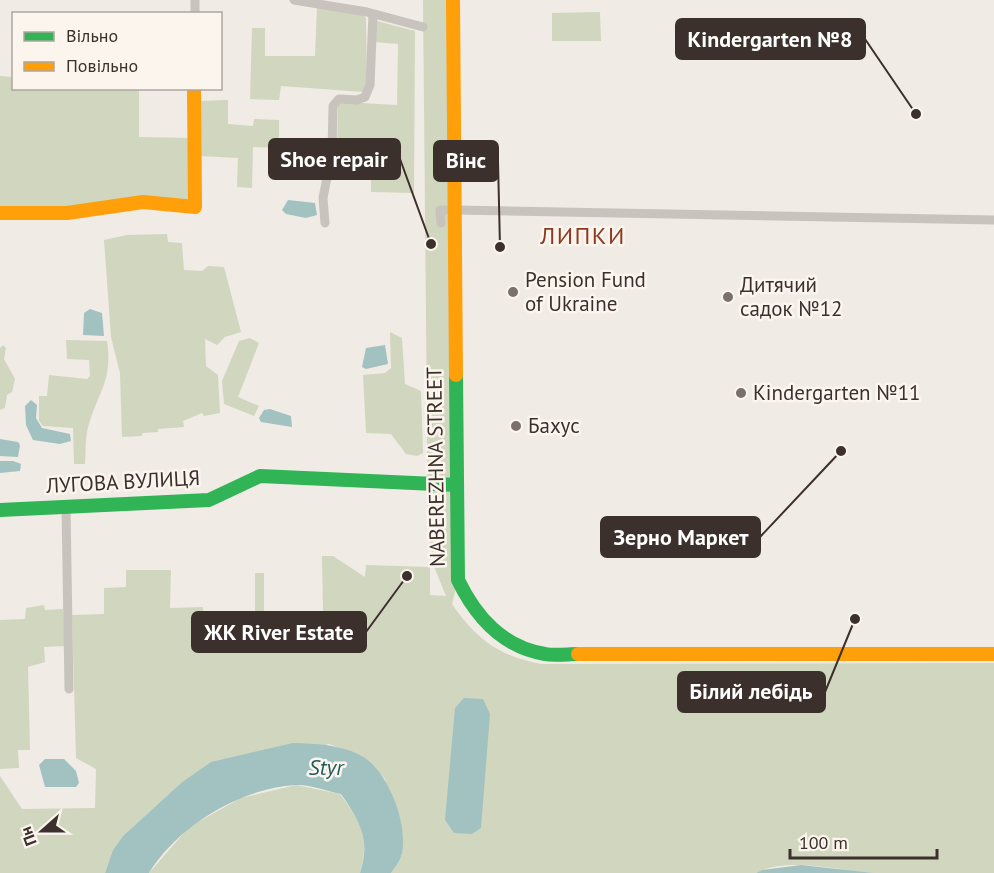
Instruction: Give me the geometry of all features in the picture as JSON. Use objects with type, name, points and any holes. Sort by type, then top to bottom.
[{"type":"street","points":[[294,0],[373,14],[423,27]]},
{"type":"street","name":"NABEREZHNA STREET","points":[[453,0],[458,580],[469,604],[483,624],[513,643],[545,654],[994,654]]},
{"type":"street","points":[[326,223],[322,198],[332,152],[333,106],[339,99],[357,100],[365,97],[368,91],[373,14]]},
{"type":"street","points":[[0,213],[67,213],[143,202],[195,207],[194,90]]},
{"type":"street","points":[[441,223],[440,210],[994,220]]},
{"type":"street","name":"ЛУГОВА ВУЛИЦЯ","points":[[0,510],[209,501],[260,476],[458,485]]},
{"type":"street","points":[[66,507],[69,689]]},
{"type":"green space","points":[[423,0],[453,0],[458,580],[452,604],[470,627],[490,644],[513,656],[541,664],[994,663],[994,873],[874,873],[798,865],[769,868],[756,873],[391,873],[402,855],[385,779],[362,756],[329,744],[181,783],[123,836],[113,850],[105,873],[0,873],[0,776],[22,809],[95,808],[96,769],[76,758],[72,615],[104,614],[104,588],[126,587],[126,570],[171,570],[170,608],[203,607],[204,641],[243,642],[245,613],[255,613],[255,573],[264,573],[264,642],[281,642],[283,611],[323,611],[322,556],[333,556],[365,577],[366,565],[430,567],[430,595],[446,596],[435,569],[428,528]]},
{"type":"green space","points":[[317,7],[362,14],[366,18],[367,81],[364,92],[281,86],[279,100],[250,99],[252,28],[265,28],[265,56],[315,56]]},
{"type":"green space","points":[[600,12],[601,41],[552,41],[552,13]]},
{"type":"green space","points":[[377,21],[415,31],[414,193],[371,192],[371,158],[337,155],[338,106],[344,102],[397,105],[398,44],[374,42]]},
{"type":"green space","points":[[0,76],[12,77],[12,90],[139,90],[139,137],[193,138],[191,197],[187,201],[67,210],[0,209]]},
{"type":"green space","points":[[228,100],[228,124],[253,126],[254,119],[279,120],[279,148],[253,147],[252,188],[237,187],[238,158],[200,156],[200,101]]},
{"type":"green space","points":[[167,234],[168,242],[182,243],[184,270],[202,271],[208,266],[224,267],[241,332],[225,337],[217,345],[205,339],[206,366],[218,375],[220,413],[204,416],[202,413],[183,421],[184,427],[158,429],[158,432],[143,433],[141,436],[122,437],[120,373],[111,337],[104,240],[127,235]]},
{"type":"green space","points":[[390,332],[402,338],[405,384],[421,391],[423,453],[417,456],[406,454],[391,434],[366,433],[363,375],[385,373],[391,368]]},
{"type":"green space","points":[[250,338],[259,343],[238,397],[259,406],[254,416],[224,404],[222,381],[239,341]]},
{"type":"green space","points":[[66,340],[107,341],[108,366],[104,386],[88,427],[85,464],[74,464],[73,428],[43,426],[39,421],[39,396],[47,396],[49,375],[87,379],[90,376],[89,360],[67,359]]},
{"type":"green space","points":[[3,345],[6,348],[4,359],[15,379],[12,392],[7,395],[5,408],[0,410],[0,348]]},
{"type":"green space","points":[[44,605],[45,610],[63,609],[66,646],[44,647],[45,662],[28,667],[30,750],[18,750],[19,768],[0,769],[0,620],[25,619],[26,608]]},
{"type":"green space","points":[[296,785],[340,794],[354,814],[362,831],[364,849],[360,873],[149,873],[189,827],[241,798]]},
{"type":"water","points":[[288,200],[315,203],[317,215],[306,218],[286,214],[282,210]]},
{"type":"water","points":[[90,309],[102,313],[104,336],[83,335],[84,313]]},
{"type":"water","points":[[385,345],[388,364],[366,369],[362,367],[366,348]]},
{"type":"water","points":[[31,400],[37,405],[36,418],[42,428],[70,434],[71,441],[60,444],[33,440],[26,425],[25,406]]},
{"type":"water","points":[[270,409],[291,416],[292,427],[261,422],[259,418],[264,410]]},
{"type":"water","points":[[0,439],[18,442],[20,445],[18,457],[0,456]]},
{"type":"water","points":[[0,461],[13,461],[21,464],[20,471],[0,473]]},
{"type":"water","points":[[464,698],[483,699],[490,714],[481,828],[472,834],[454,833],[445,820],[455,708]]},
{"type":"water","name":"Styr","points":[[293,743],[327,745],[352,751],[370,762],[379,772],[394,798],[402,827],[401,856],[391,873],[360,873],[364,850],[362,831],[354,813],[341,794],[295,785],[253,794],[212,813],[176,840],[149,873],[105,873],[113,850],[123,836],[181,783],[211,762]]},
{"type":"water","points":[[45,759],[64,759],[76,771],[79,783],[76,787],[45,787],[39,765]]},
{"type":"water","points":[[801,865],[874,873],[756,873],[762,870]]},
{"type":"traffic: fast","points":[[456,375],[458,580],[482,618],[503,637],[516,645],[545,654],[578,654]]},
{"type":"traffic: fast","points":[[0,510],[209,500],[260,476],[457,485]]},
{"type":"traffic: slow","points":[[453,0],[456,375]]},
{"type":"traffic: slow","points":[[0,213],[67,213],[143,202],[195,207],[194,90]]},
{"type":"traffic: slow","points":[[578,654],[994,654]]},
{"type":"place","name":"Kindergarten №8","points":[[916,114]]},
{"type":"place","name":"Shoe repair","points":[[431,244]]},
{"type":"place","name":"Вінс","points":[[500,247]]},
{"type":"place","name":"Pension Fund of Ukraine","points":[[513,292]]},
{"type":"place","name":"Дитячий садок №12","points":[[728,297]]},
{"type":"place","name":"Kindergarten №11","points":[[741,393]]},
{"type":"place","name":"Бахус","points":[[516,426]]},
{"type":"place","name":"Зерно Маркет","points":[[841,451]]},
{"type":"place","name":"ЖК River Estate","points":[[407,576]]},
{"type":"place","name":"Білий лебідь","points":[[855,619]]},
{"type":"district","name":"ЛИПКИ","points":[[583,236]]}]
